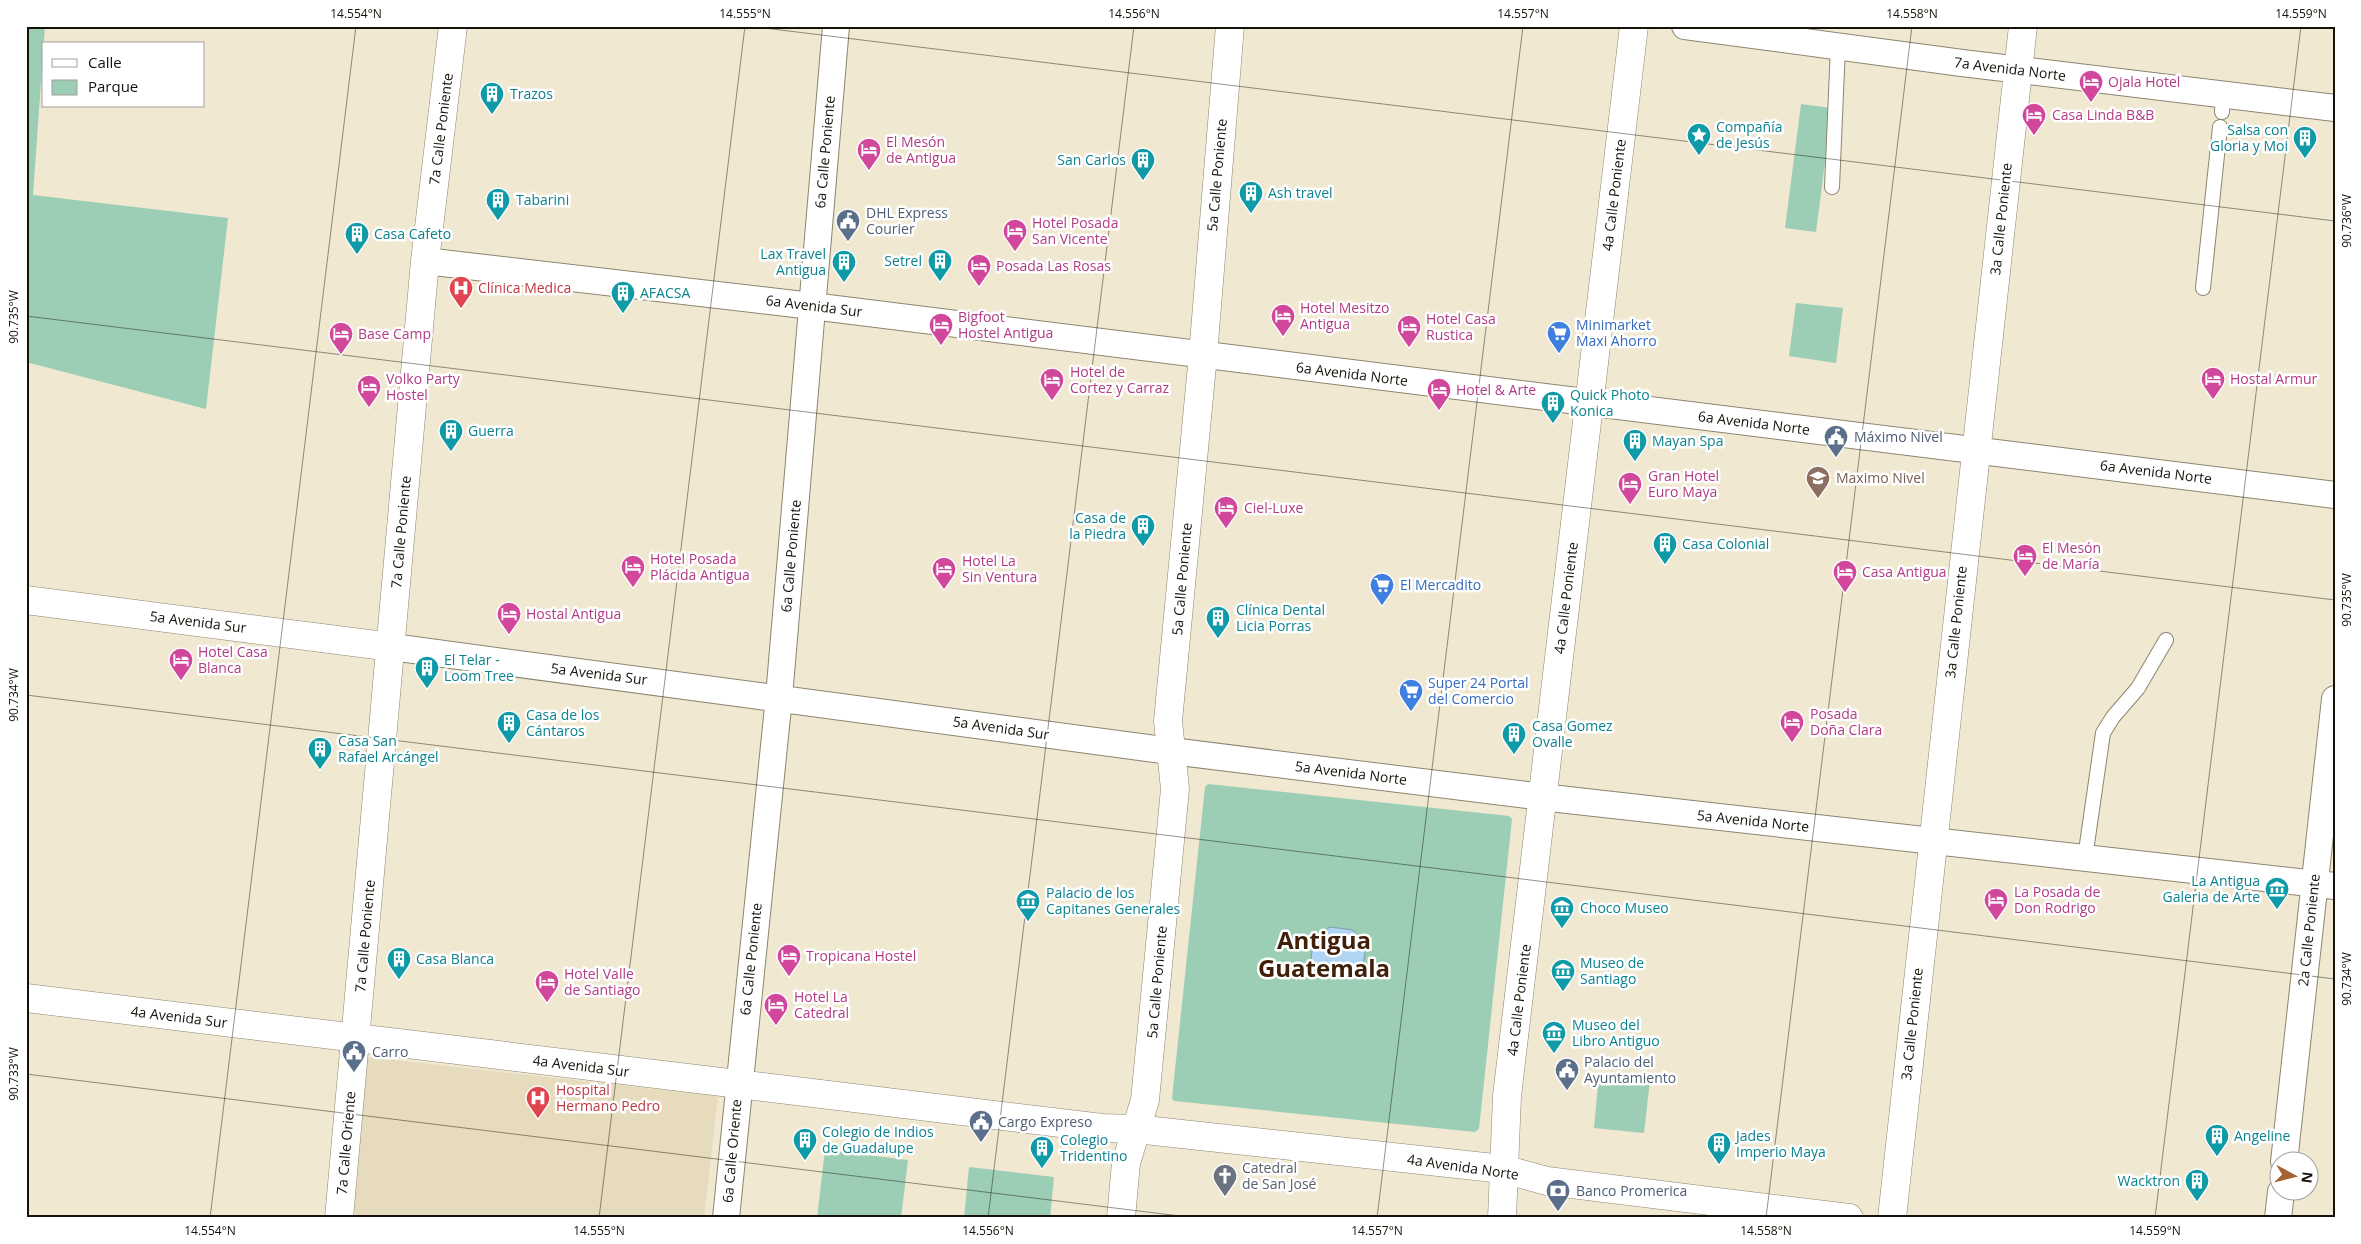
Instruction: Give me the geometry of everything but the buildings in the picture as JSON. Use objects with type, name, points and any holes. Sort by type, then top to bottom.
[{"type":"main road","name":"7a Calle Poniente","points":[[356,1039],[425,261],[453,26]]},
{"type":"main road","name":"5a Calle Poniente","points":[[1121,1218],[1126,1163],[1145,1100],[1175,789],[1168,721],[1203,355],[1230,26]]},
{"type":"main road","name":"4a Calle Poniente","points":[[1502,1218],[1507,1096],[1634,26]]},
{"type":"main road","name":"3a Calle Poniente","points":[[1892,1218],[2023,26]]},
{"type":"main road","name":"5a Avenida Sur","points":[[26,600],[392,647]]},
{"type":"main road","name":"4a Avenida Sur","points":[[26,998],[1102,1128],[1136,1129]]},
{"type":"main road","name":"7a Calle Oriente","points":[[339,1218],[356,1039]]},
{"type":"main road","name":"4a Avenida Norte","points":[[1136,1129],[1503,1169],[1547,1181],[1849,1218]]},
{"type":"street","name":"6a Calle Poniente","points":[[738,1084],[779,697],[836,26]]},
{"type":"street","name":"7a Avenida Norte","points":[[1685,26],[2017,70],[2222,104],[2335,108]]},
{"type":"street","name":"6a Avenida Sur","points":[[425,261],[812,306],[1203,355]]},
{"type":"street","name":"6a Avenida Norte","points":[[1203,355],[2335,495]]},
{"type":"street","name":"5a Avenida Sur","points":[[392,647],[779,697],[1172,751]]},
{"type":"street","name":"2a Calle Poniente","points":[[2285,1152],[2324,885],[2335,699]]},
{"type":"street","name":"5a Avenida Norte","points":[[1172,751],[1542,797],[2324,885]]},
{"type":"street","name":"6a Calle Oriente","points":[[726,1218],[738,1084]]},
{"type":"street","points":[[2278,1218],[2279,1202]]},
{"type":"lane","points":[[1832,187],[1838,46]]},
{"type":"lane","points":[[2203,288],[2220,127]]},
{"type":"lane","points":[[2085,858],[2103,733],[2113,717],[2138,688],[2166,640]]},
{"type":"shaded area","name":"Hospital Hermano Pedro","points":[[367,1057],[718,1096],[704,1218],[349,1218]]},
{"type":"green space","points":[[26,26],[45,26],[44,42],[42,42],[42,68],[33,195],[228,218],[206,409],[26,362]]},
{"type":"green space","points":[[1801,104],[1832,108],[1816,232],[1785,228]]},
{"type":"green space","points":[[1796,303],[1843,308],[1836,363],[1789,356]]},
{"type":"green space","points":[[1208,784],[1509,816],[1512,819],[1479,1129],[1475,1132],[1174,1101],[1172,1098],[1205,787]]},
{"type":"green space","points":[[1599,1074],[1650,1080],[1644,1133],[1594,1128]]},
{"type":"green space","points":[[825,1150],[908,1160],[901,1218],[817,1218]]},
{"type":"green space","points":[[969,1167],[1054,1177],[1050,1218],[964,1218]]},
{"type":"water","points":[[1330,927],[1353,930],[1366,946],[1363,966],[1347,977],[1324,974],[1311,958],[1314,938]]},
{"type":"place","name":"Ojala Hotel","points":[[2091,103]]},
{"type":"place","name":"Trazos","points":[[492,115]]},
{"type":"place","name":"Casa Linda B&B","points":[[2034,136]]},
{"type":"place","name":"Compañía de Jesús","points":[[1699,156]]},
{"type":"place","name":"Salsa con Gloria y Moi","points":[[2305,159]]},
{"type":"place","name":"El Mesón de Antigua","points":[[869,171]]},
{"type":"place","name":"San Carlos","points":[[1143,181]]},
{"type":"place","name":"Ash travel","points":[[1251,214]]},
{"type":"place","name":"Tabarini","points":[[498,221]]},
{"type":"place","name":"DHL Express Courier","points":[[848,242]]},
{"type":"place","name":"Hotel Posada San Vicente","points":[[1015,252]]},
{"type":"place","name":"Casa Cafeto","points":[[357,255]]},
{"type":"place","name":"Setrel","points":[[940,282]]},
{"type":"place","name":"Lax Travel Antigua","points":[[844,283]]},
{"type":"place","name":"Posada Las Rosas","points":[[979,287]]},
{"type":"place","name":"Clínica Medica","points":[[461,309]]},
{"type":"place","name":"AFACSA","points":[[623,314]]},
{"type":"place","name":"Hotel Mesitzo Antigua","points":[[1283,337]]},
{"type":"place","name":"Bigfoot Hostel Antigua","points":[[941,346]]},
{"type":"place","name":"Hotel Casa Rustica","points":[[1409,348]]},
{"type":"place","name":"Minimarket Maxi Ahorro","points":[[1559,354]]},
{"type":"place","name":"Base Camp","points":[[341,355]]},
{"type":"place","name":"Hostal Armur","points":[[2213,400]]},
{"type":"place","name":"Hotel de Cortez y Carraz","points":[[1052,401]]},
{"type":"place","name":"Volko Party Hostel","points":[[369,408]]},
{"type":"place","name":"Hotel & Arte","points":[[1439,411]]},
{"type":"place","name":"Quick Photo Konica","points":[[1553,424]]},
{"type":"place","name":"Guerra","points":[[451,452]]},
{"type":"place","name":"Máximo Nivel","points":[[1836,458]]},
{"type":"place","name":"Mayan Spa","points":[[1635,462]]},
{"type":"place","name":"Maximo Nivel","points":[[1818,499]]},
{"type":"place","name":"Gran Hotel Euro Maya","points":[[1630,505]]},
{"type":"place","name":"Ciel-Luxe","points":[[1226,529]]},
{"type":"place","name":"Casa de la Piedra","points":[[1143,547]]},
{"type":"place","name":"Casa Colonial","points":[[1665,565]]},
{"type":"place","name":"El Mesón de María","points":[[2025,577]]},
{"type":"place","name":"Hotel Posada Plácida Antigua","points":[[633,588]]},
{"type":"place","name":"Hotel La Sin Ventura","points":[[944,590]]},
{"type":"place","name":"Casa Antigua","points":[[1845,593]]},
{"type":"place","name":"El Mercadito","points":[[1382,606]]},
{"type":"place","name":"Hostal Antigua","points":[[509,635]]},
{"type":"place","name":"Clínica Dental Licia Porras","points":[[1218,639]]},
{"type":"place","name":"Hotel Casa Blanca","points":[[181,681]]},
{"type":"place","name":"El Telar - Loom Tree","points":[[427,689]]},
{"type":"place","name":"Super 24 Portal del Comercio","points":[[1411,712]]},
{"type":"place","name":"Posada Doña Clara","points":[[1792,743]]},
{"type":"place","name":"Casa de los Cántaros","points":[[509,744]]},
{"type":"place","name":"Casa Gomez Ovalle","points":[[1514,755]]},
{"type":"place","name":"Casa San Rafael Arcángel","points":[[320,770]]},
{"type":"place","name":"La Antigua Galeria de Arte","points":[[2277,910]]},
{"type":"place","name":"La Posada de Don Rodrigo","points":[[1996,921]]},
{"type":"place","name":"Palacio de los Capitanes Generales","points":[[1028,922]]},
{"type":"place","name":"Choco Museo","points":[[1562,929]]},
{"type":"place","name":"Tropicana Hostel","points":[[789,977]]},
{"type":"place","name":"Casa Blanca","points":[[399,980]]},
{"type":"place","name":"Museo de Santiago","points":[[1563,992]]},
{"type":"place","name":"Hotel Valle de Santiago","points":[[547,1003]]},
{"type":"place","name":"Hotel La Catedral","points":[[776,1026]]},
{"type":"place","name":"Museo del Libro Antiguo","points":[[1554,1054]]},
{"type":"place","name":"Carro","points":[[354,1073]]},
{"type":"place","name":"Palacio del Ayuntamiento","points":[[1567,1091]]},
{"type":"place","name":"Hospital Hermano Pedro","points":[[538,1119]]},
{"type":"place","name":"Cargo Expreso","points":[[981,1143]]},
{"type":"place","name":"Angeline","points":[[2217,1157]]},
{"type":"place","name":"Colegio de Indios de Guadalupe","points":[[805,1161]]},
{"type":"place","name":"Jades Imperio Maya","points":[[1719,1165]]},
{"type":"place","name":"Colegio Tridentino","points":[[1042,1169]]},
{"type":"place","name":"Catedral de San José","points":[[1225,1197]]},
{"type":"place","name":"Wacktron","points":[[2197,1202]]},
{"type":"place","name":"Banco Promerica","points":[[1558,1212]]},
{"type":"district","name":"Antigua Guatemala","points":[[1324,955]]}]
